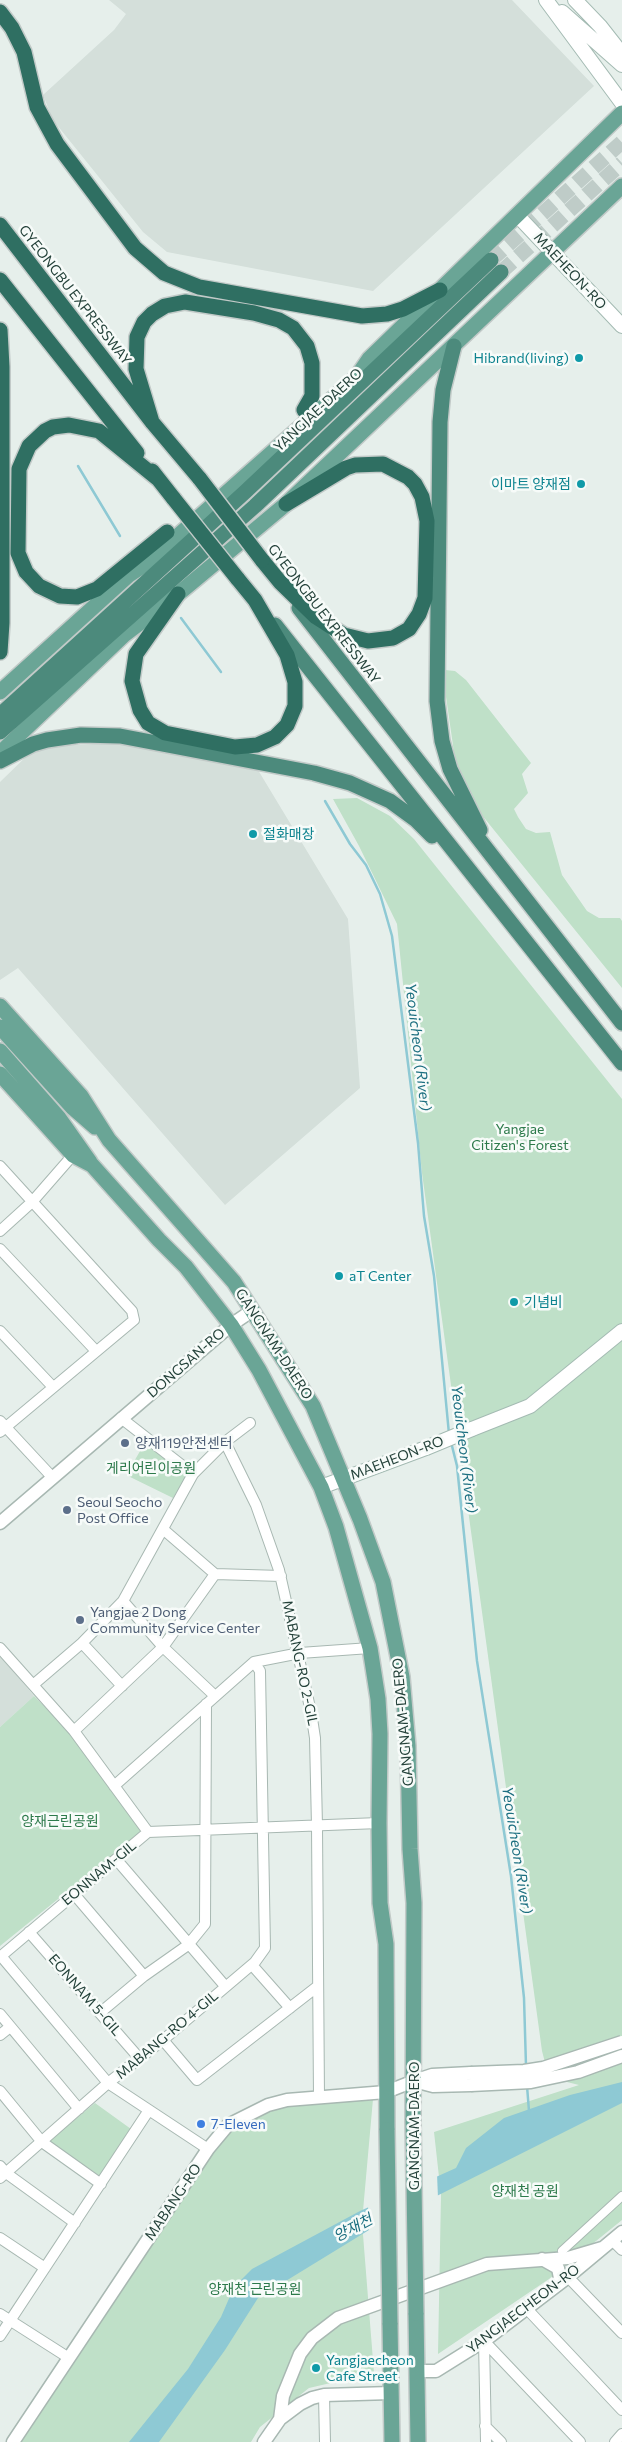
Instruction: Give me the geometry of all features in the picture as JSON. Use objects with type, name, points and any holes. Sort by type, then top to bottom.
[{"type":"highway","points":[[0,12],[12,28],[24,52],[37,107],[54,140],[135,248],[164,273],[199,287],[362,316],[387,314],[403,309],[440,290]]},
{"type":"highway","name":"GYEONGBU EXPRESSWAY","points":[[0,225],[152,422],[200,479],[622,1023]]},
{"type":"highway","name":"YANGJAE-DAERO","points":[[0,715],[496,266],[255,506],[0,732]]},
{"type":"highway","points":[[0,280],[622,1063]]},
{"type":"highway","points":[[152,422],[136,369],[137,337],[144,322],[152,314],[164,306],[185,302],[262,315],[279,320],[293,328],[303,339],[312,363],[312,396],[304,410]]},
{"type":"highway","points":[[0,330],[2,367],[2,613],[0,652]]},
{"type":"highway","points":[[454,346],[443,390],[440,422],[437,701],[442,742],[450,769],[495,860]]},
{"type":"highway","points":[[158,479],[99,431],[81,426],[65,425],[45,431],[29,446],[19,469],[18,554],[26,572],[42,589],[60,596],[77,596],[97,589],[167,532]]},
{"type":"highway","points":[[280,582],[325,624],[344,635],[368,641],[393,638],[409,629],[419,614],[425,598],[428,534],[424,504],[414,484],[400,472],[383,464],[346,468],[286,504]]},
{"type":"highway","points":[[178,594],[136,654],[132,681],[138,706],[148,723],[165,733],[235,747],[257,746],[275,737],[287,725],[295,706],[295,682],[292,667],[255,600]]},
{"type":"highway","points":[[0,761],[40,742],[70,736],[106,735],[327,776],[373,792],[404,810],[478,882]]},
{"type":"main road","points":[[547,0],[622,65]]},
{"type":"main road","points":[[547,0],[622,103]]},
{"type":"main road","points":[[575,0],[600,26],[622,54]]},
{"type":"main road","name":"YANGJAE-DAERO","points":[[0,692],[128,575],[147,563],[356,378],[369,359],[622,113]]},
{"type":"main road","points":[[0,753],[124,635],[178,594],[286,504],[622,186]]},
{"type":"main road","name":"MAEHEON-RO","points":[[517,214],[622,326]]},
{"type":"main road","points":[[128,575],[167,532],[351,369],[369,359]]},
{"type":"main road","name":"GANGNAM-DAERO","points":[[0,1006],[81,1096],[109,1140],[234,1282],[253,1310],[314,1406],[345,1478],[383,1582],[402,1676],[408,1746],[410,1849],[414,1902],[414,2120],[418,2442]]},
{"type":"main road","points":[[0,1027],[72,1107],[109,1140]]},
{"type":"main road","points":[[0,1051],[59,1118],[92,1165]]},
{"type":"main road","name":"GANGNAM-DAERO","points":[[0,1074],[73,1155],[92,1165],[159,1240],[186,1267],[231,1325],[259,1370],[321,1488],[336,1527],[370,1648],[380,1734],[380,1903],[386,1944],[386,2092],[392,2442]]},
{"type":"main road","name":"MAEHEON-RO","points":[[321,1488],[530,1406],[622,1331]]},
{"type":"street","points":[[0,1231],[32,1202],[73,1155]]},
{"type":"street","points":[[0,1166],[132,1311],[134,1320],[2,1427],[53,1478]]},
{"type":"street","points":[[0,1249],[96,1351]]},
{"type":"street","name":"DONGSAN-RO","points":[[0,1523],[231,1325],[253,1310]]},
{"type":"street","points":[[0,1331],[53,1387]]},
{"type":"street","points":[[121,1418],[193,1474]]},
{"type":"street","points":[[33,1685],[82,1643],[123,1601],[164,1530],[193,1474],[225,1442],[250,1422]]},
{"type":"street","name":"MABANG-RO 2-GIL","points":[[225,1442],[256,1505],[281,1576],[300,1653],[315,1738],[319,2098]]},
{"type":"street","points":[[164,1530],[215,1574],[281,1576]]},
{"type":"street","points":[[74,1731],[163,1648],[215,1574]]},
{"type":"street","points":[[123,1601],[163,1648],[215,1696]]},
{"type":"street","points":[[82,1643],[122,1686]]},
{"type":"street","name":"EONNAM-GIL","points":[[0,1648],[74,1731],[148,1832],[0,1956]]},
{"type":"street","points":[[114,1786],[254,1662],[300,1653],[370,1648]]},
{"type":"street","name":"MABANG-RO 4-GIL","points":[[2,2172],[42,2142],[108,2083],[140,2059],[252,1965],[265,1948],[260,1671],[254,1662]]},
{"type":"street","points":[[101,2012],[144,1976],[188,1945],[205,1924],[206,1704]]},
{"type":"street","points":[[148,1832],[379,1823]]},
{"type":"street","points":[[116,1859],[225,1986]]},
{"type":"street","points":[[74,1894],[144,1976]]},
{"type":"street","name":"EONNAM 5-GIL","points":[[29,1932],[101,2012],[140,2059]]},
{"type":"street","name":"MABANG-RO 4-GIL","points":[[0,1956],[108,2083],[208,2149]]},
{"type":"street","points":[[252,1965],[290,2008]]},
{"type":"street","points":[[163,2040],[197,2080],[318,1986]]},
{"type":"street","points":[[0,2014],[79,2109]]},
{"type":"street","points":[[0,2036],[10,2027]]},
{"type":"street","points":[[471,2079],[543,2068],[622,2042]]},
{"type":"street","points":[[471,2079],[531,2082],[578,2072],[622,2056]]},
{"type":"street","name":"MABANG-RO","points":[[13,2442],[208,2149],[228,2125],[268,2105],[288,2100],[386,2092],[432,2075],[471,2079]]},
{"type":"street","points":[[0,2091],[42,2142],[101,2184]]},
{"type":"street","points":[[0,2336],[149,2110]]},
{"type":"street","points":[[2,2172],[75,2223]]},
{"type":"street","points":[[562,2251],[622,2196]]},
{"type":"street","points":[[617,2236],[622,2250]]},
{"type":"street","name":"YANGJAECHEON-RO","points":[[416,2371],[436,2370],[484,2341],[527,2309],[617,2236]]},
{"type":"street","points":[[0,2238],[45,2268]]},
{"type":"street","points":[[280,2419],[287,2383],[300,2354],[312,2338],[338,2318],[488,2264],[568,2258],[602,2248]]},
{"type":"street","points":[[542,2259],[558,2268],[562,2281],[622,2333]]},
{"type":"street","points":[[527,2309],[622,2410]]},
{"type":"street","points":[[0,2314],[69,2358]]},
{"type":"street","points":[[484,2341],[486,2442]]},
{"type":"street","points":[[484,2341],[580,2442]]},
{"type":"street","points":[[287,2383],[287,2395],[300,2404]]},
{"type":"street","points":[[266,2441],[280,2419],[300,2404],[324,2395],[391,2393]]},
{"type":"street","points":[[324,2395],[325,2442]]},
{"type":"street","points":[[485,2426],[501,2442]]},
{"type":"street","points":[[615,2442],[622,2434]]},
{"type":"shaded area","points":[[109,0],[512,0],[594,86],[373,291],[167,252],[143,232],[53,120],[43,95],[114,30],[126,14]]},
{"type":"shaded area","points":[[113,743],[258,770],[348,919],[360,1088],[225,1205],[18,968],[0,980],[0,782],[36,747]]},
{"type":"shaded area","points":[[0,1655],[34,1696],[0,1727]]},
{"type":"green space","points":[[445,670],[455,671],[466,680],[531,763],[522,774],[528,793],[514,809],[526,829],[536,833],[550,832],[562,875],[587,911],[599,918],[620,918],[622,921],[622,988],[481,814],[457,773],[443,676]]},
{"type":"green space","name":"Yangjae Citizen's Forest","points":[[357,798],[390,816],[414,839],[622,1099],[622,2220],[549,2279],[438,2354],[441,2195],[434,2132],[579,2085],[559,2080],[547,2070],[542,2051],[422,1173],[397,924],[359,846],[333,799]]},
{"type":"green space","name":"게리어린이공원","points":[[146,1441],[188,1473],[173,1498],[126,1475]]},
{"type":"green space","name":"양재근린공원","points":[[34,1696],[66,1728],[142,1831],[0,1946],[0,1727]]},
{"type":"green space","name":"양재천 근린공원","points":[[373,2099],[362,2222],[374,2373],[309,2388],[260,2427],[251,2442],[17,2442],[212,2150],[230,2130],[244,2121],[286,2105]]},
{"type":"green space","points":[[95,2103],[131,2129],[100,2176],[49,2141]]},
{"type":"water","name":"양재천","points":[[622,2082],[622,2103],[369,2230],[258,2298],[225,2350],[159,2442],[129,2442],[188,2369],[221,2317],[234,2287],[252,2269],[360,2211],[456,2168],[466,2148],[504,2118],[570,2095]]},
{"type":"pier","points":[[437,2174],[438,2198],[369,2233],[368,2205]]},
{"type":"waterway","name":"Yeouicheon (River)","points":[[78,466],[120,536]]},
{"type":"waterway","name":"Yeouicheon (River)","points":[[181,618],[221,672]]},
{"type":"waterway","name":"Yeouicheon (River)","points":[[325,801],[350,844],[366,865],[380,894],[392,936],[418,1143],[424,1216],[434,1276],[449,1434]]},
{"type":"waterway","name":"Yeouicheon (River)","points":[[451,1442],[457,1466],[477,1661],[511,1876],[524,1998],[526,2066]]},
{"type":"waterway","name":"Yeouicheon (River)","points":[[527,2086],[529,2111]]},
{"type":"tunnel","points":[[491,260],[622,142]]},
{"type":"tunnel","points":[[501,272],[622,163]]},
{"type":"place","name":"Hibrand(living)","points":[[579,358]]},
{"type":"place","name":"이마트 양재점","points":[[581,484]]},
{"type":"place","name":"절화매장","points":[[253,834]]},
{"type":"place","name":"aT Center","points":[[339,1276]]},
{"type":"place","name":"기념비","points":[[514,1302]]},
{"type":"place","name":"양재119안전센터","points":[[125,1443]]},
{"type":"place","name":"Seoul Seocho Post Office","points":[[67,1510]]},
{"type":"place","name":"Yangjae 2 Dong Community Service Center","points":[[80,1620]]},
{"type":"place","name":"7-Eleven","points":[[201,2124]]},
{"type":"place","name":"Yangjaecheon Cafe Street","points":[[316,2368]]},
{"type":"park label","name":"양재천 공원","points":[[525,2191]]}]
